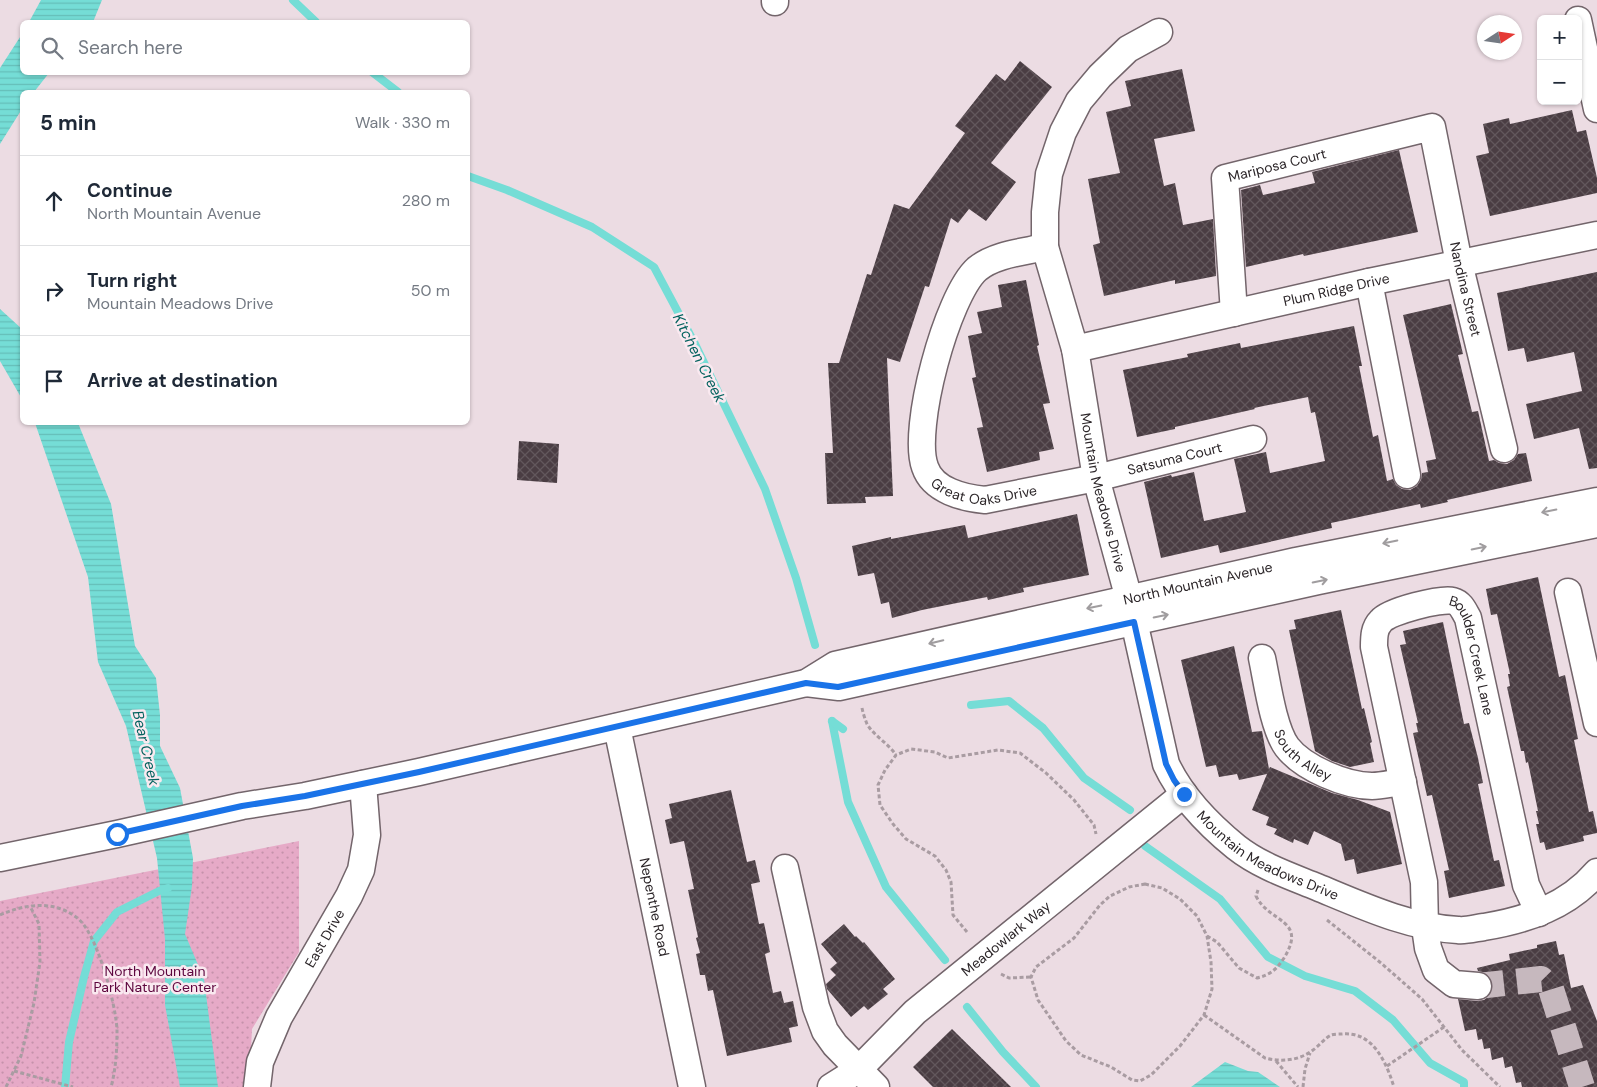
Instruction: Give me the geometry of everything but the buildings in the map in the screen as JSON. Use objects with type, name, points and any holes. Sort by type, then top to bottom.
[{"type":"street","points":[[1583,17],[1597,109]]},
{"type":"street","name":"Mountain Meadows Drive","points":[[1159,32],[1128,49],[1100,76],[1079,101],[1071,116],[1063,132],[1049,174],[1045,212],[1045,247],[1075,349],[1096,478],[1132,610],[1166,764],[1174,780],[1184,794],[1237,848],[1266,866],[1386,915],[1425,927],[1460,930],[1506,924],[1539,913],[1566,900],[1588,883],[1597,872]]},
{"type":"street","name":"Nandina Street","points":[[1432,127],[1459,263],[1504,449]]},
{"type":"street","name":"Mariposa Court","points":[[1234,313],[1225,178],[1432,127]]},
{"type":"street","name":"Plum Ridge Drive","points":[[1075,349],[1369,282],[1597,235]]},
{"type":"street","name":"Great Oaks Drive","points":[[1045,247],[996,259],[978,269],[965,283],[956,300],[929,381],[922,422],[921,445],[925,468],[933,480],[944,488],[968,498],[986,500],[1096,478]]},
{"type":"street","points":[[1369,282],[1407,475]]},
{"type":"street","name":"Satsuma Court","points":[[1096,478],[1253,439]]},
{"type":"street","name":"North Mountain Avenue","points":[[1132,610],[1296,561],[1597,501]]},
{"type":"street","name":"North Mountain Avenue","points":[[0,858],[242,806],[363,784],[617,727],[806,683],[835,665],[1132,610],[1318,581],[1597,524]]},
{"type":"street","points":[[1568,592],[1597,723]]},
{"type":"street","name":"Boulder Creek Lane","points":[[1478,986],[1454,984],[1436,970],[1428,948],[1425,927],[1424,882],[1374,646],[1374,632],[1382,620],[1395,612],[1443,600],[1454,601],[1462,607],[1468,618],[1526,885],[1539,913]]},
{"type":"street","name":"South Alley","points":[[1262,658],[1277,725],[1286,747],[1303,762],[1323,772],[1358,785],[1374,786],[1403,782]]},
{"type":"street","name":"Nepenthe Road","points":[[617,727],[692,1087]]},
{"type":"street","name":"East Drive","points":[[257,1087],[260,1062],[279,1017],[362,870],[367,835],[363,784]]},
{"type":"street","name":"Meadowlark Way","points":[[831,1087],[867,1078],[915,1012],[1184,794]]},
{"type":"street","points":[[785,868],[816,1007],[825,1031],[867,1078]]},
{"type":"path","points":[[861,703],[866,722],[871,729],[890,745],[896,755]]},
{"type":"path","points":[[967,932],[953,915],[951,882],[946,870],[935,856],[906,839],[880,805],[878,786],[885,770],[896,755],[911,749],[935,752],[948,758],[998,750],[1020,753],[1046,773],[1074,800],[1094,825],[1096,834]]},
{"type":"path","points":[[1145,884],[1162,888],[1180,899],[1197,916],[1207,936],[1211,962],[1212,989],[1204,1014],[1180,1046],[1151,1075],[1140,1081],[1132,1080],[1111,1067],[1081,1055],[1066,1041],[1038,1000],[1032,977],[1036,966],[1074,938],[1100,905],[1110,896],[1129,887],[1145,884]]},
{"type":"path","points":[[1207,936],[1217,942],[1239,968],[1257,978],[1268,975],[1279,967],[1289,949],[1292,935],[1285,923],[1260,904],[1256,896],[1260,884]]},
{"type":"path","points":[[0,915],[30,906],[50,905],[77,917],[94,941],[111,990],[117,1029],[114,1076],[111,1087]]},
{"type":"path","points":[[6,1087],[21,1056],[34,1003],[40,962],[39,924],[30,906]]},
{"type":"path","points":[[1325,918],[1381,962],[1422,999],[1462,1050],[1500,1087]]},
{"type":"path","points":[[993,970],[1009,978],[1032,977]]},
{"type":"path","points":[[1204,1014],[1265,1058],[1276,1061],[1292,1060],[1310,1052],[1332,1035],[1351,1033],[1370,1041],[1387,1066],[1394,1087]]},
{"type":"path","points":[[1387,1066],[1444,1027]]},
{"type":"path","points":[[1303,1087],[1304,1069],[1310,1052]]},
{"type":"path","points":[[1276,1061],[1298,1087]]},
{"type":"path","points":[[14,1071],[72,1087]]},
{"type":"green space","name":"North Mountain Park Nature Center","points":[[299,841],[299,952],[252,1029],[249,1087],[0,1087],[0,901]]},
{"type":"water","points":[[41,0],[102,0],[94,20],[30,20]]},
{"type":"water","points":[[20,37],[20,75],[47,75],[36,90],[20,90],[20,112],[0,144],[0,68]]},
{"type":"water","points":[[0,309],[20,327],[20,396],[0,361]]},
{"type":"water","name":"Bear Creek","points":[[36,425],[79,425],[111,504],[135,646],[156,678],[160,715],[160,746],[180,788],[193,858],[192,886],[185,934],[204,979],[218,1087],[180,1087],[165,1005],[165,939],[157,858],[126,726],[98,662],[88,577]]},
{"type":"water","points":[[1225,1062],[1248,1071],[1258,1072],[1280,1087],[1191,1087]]},
{"type":"waterway","name":"Kitchen Creek","points":[[293,0],[314,20]]},
{"type":"waterway","name":"Kitchen Creek","points":[[376,75],[395,90]]},
{"type":"waterway","name":"Kitchen Creek","points":[[470,177],[507,190],[592,227],[654,267],[695,344],[765,489],[796,578],[815,645]]},
{"type":"waterway","points":[[971,705],[1009,701],[1043,728],[1084,778],[1130,810]]},
{"type":"waterway","name":"Kitchen Creek","points":[[832,721],[848,802],[886,887],[945,960]]},
{"type":"waterway","points":[[832,721],[843,729]]},
{"type":"waterway","points":[[1145,846],[1220,899],[1268,957],[1305,976],[1355,991],[1393,1020],[1430,1063],[1464,1082],[1464,1087]]},
{"type":"waterway","points":[[65,1087],[69,1042],[94,941],[117,912],[168,888]]},
{"type":"waterway","name":"Kitchen Creek","points":[[967,1007],[1003,1052],[1036,1087]]},
{"type":"tunnel","points":[[1478,986],[1541,979],[1551,989],[1582,1087]]},
{"type":"route","points":[[117,834],[242,806],[305,796],[419,772],[806,683],[838,687],[1134,622],[1166,764],[1184,794]]}]
